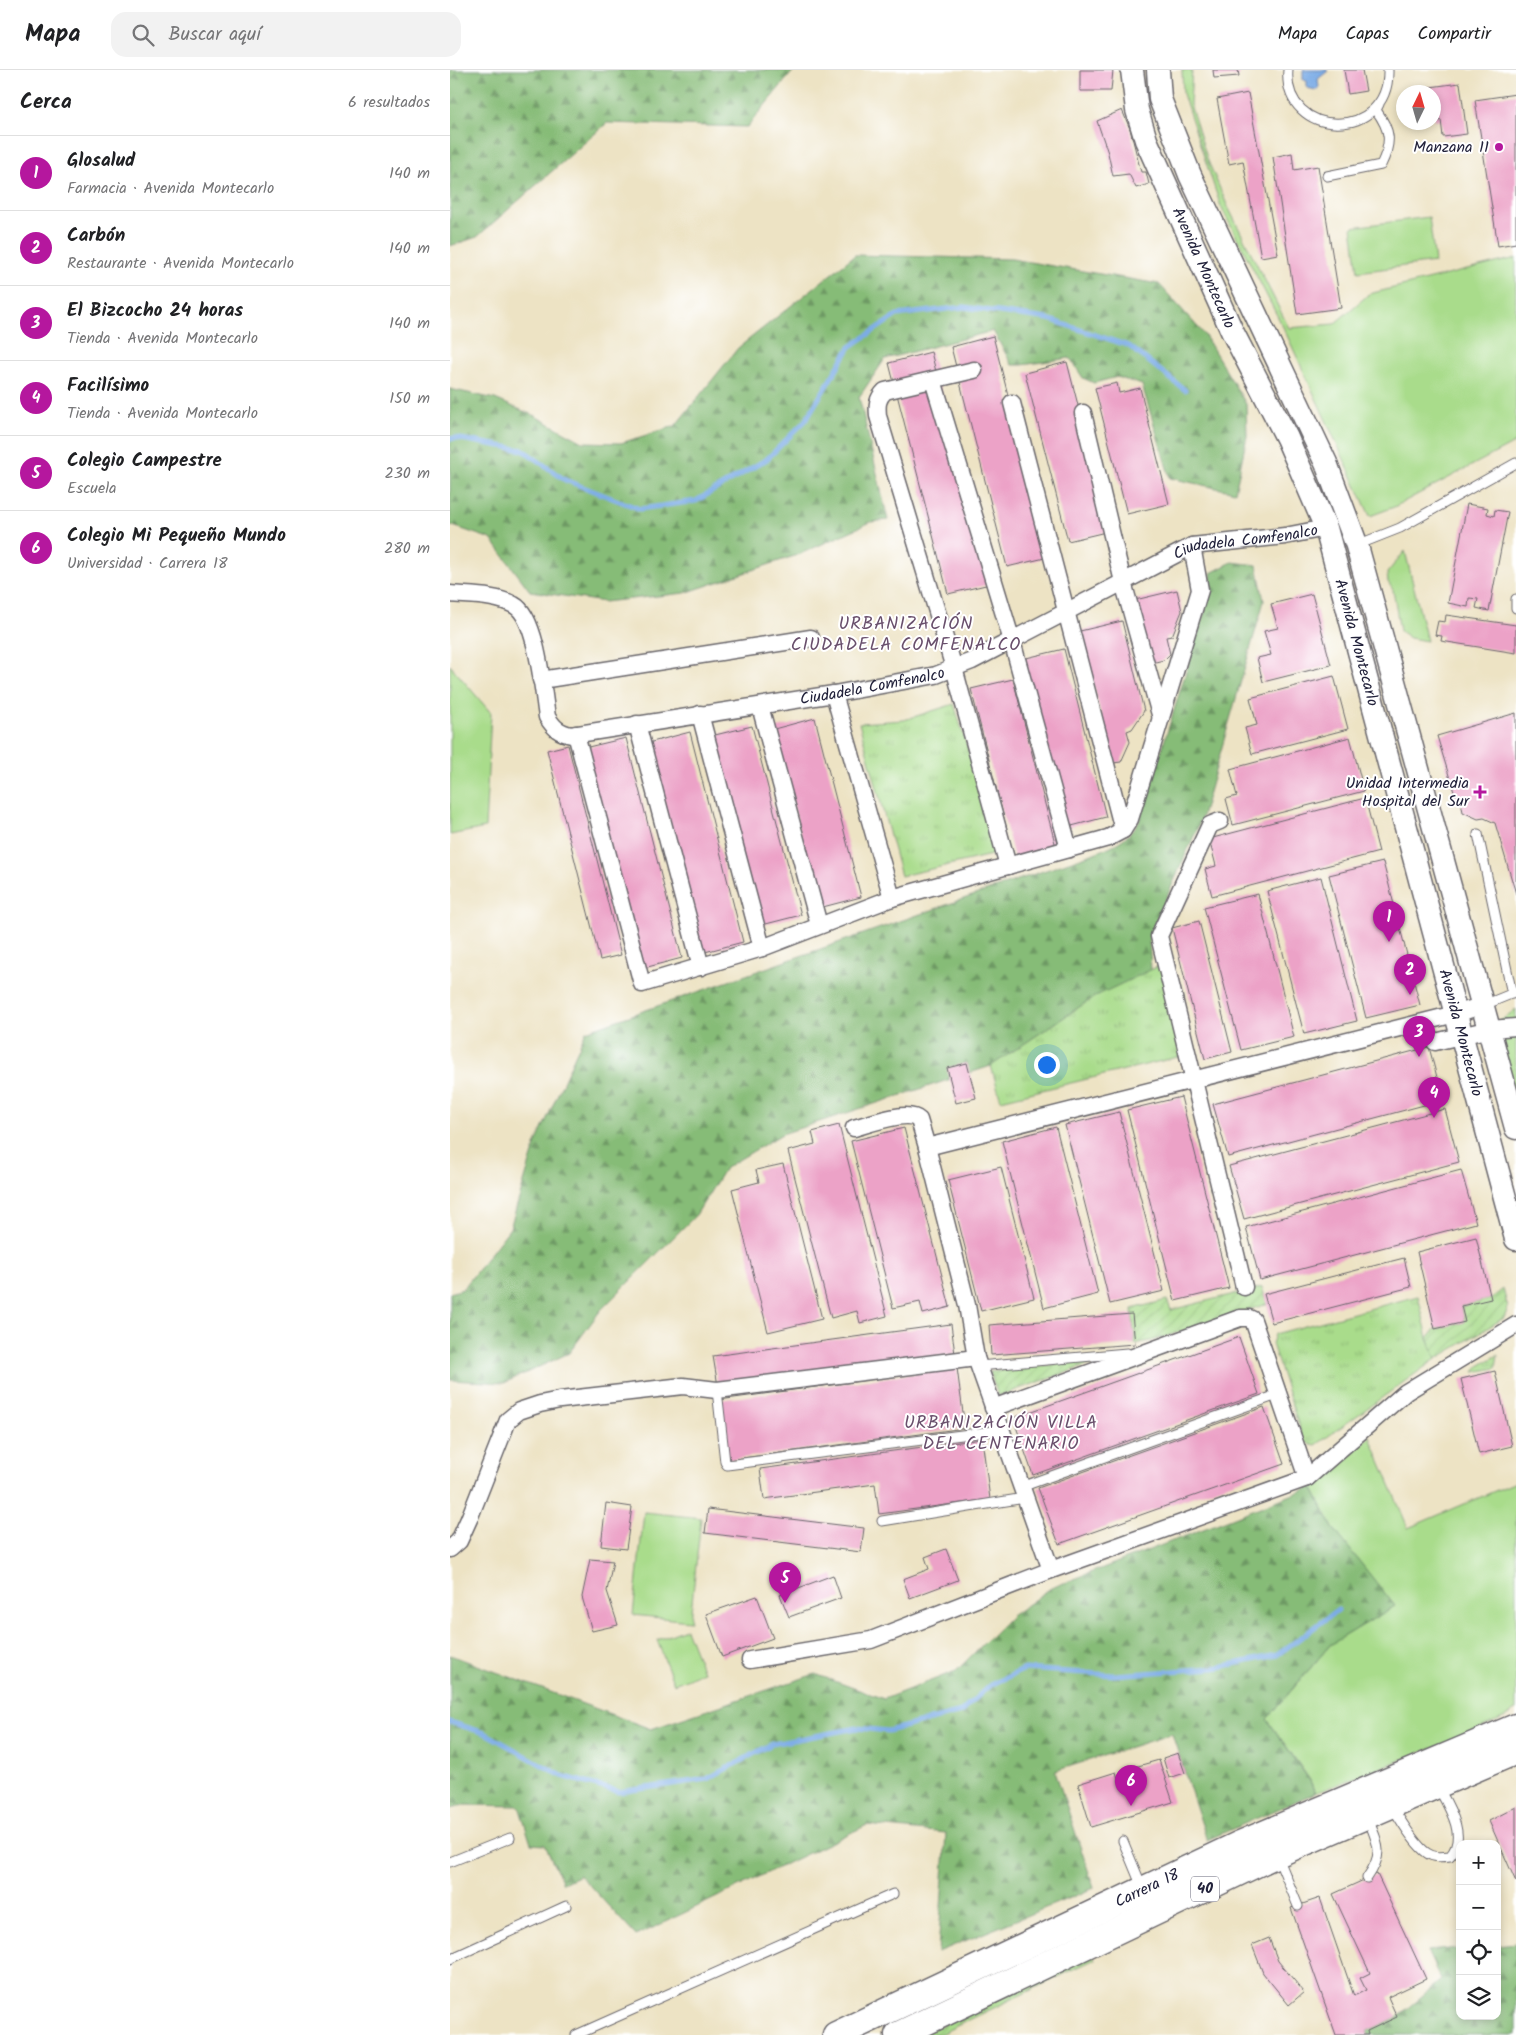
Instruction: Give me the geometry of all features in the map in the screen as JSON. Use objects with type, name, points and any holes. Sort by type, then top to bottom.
[{"type":"main road","name":"Avenida Montecarlo","points":[[1132,70],[1137,110],[1146,140],[1232,331],[1287,438],[1326,528],[1516,1239]]},
{"type":"main road","name":"Avenida Montecarlo","points":[[1158,70],[1160,98],[1190,175],[1326,463],[1357,546],[1484,1005],[1516,1128]]},
{"type":"main road","name":"Carrera 18","points":[[836,2035],[1238,1845],[1516,1727]]},
{"type":"main road","name":"Carrera 18","points":[[898,2035],[1277,1854],[1367,1817],[1516,1751]]},
{"type":"street","points":[[974,370],[885,391],[879,397],[877,407],[878,416],[954,668],[1008,866]]},
{"type":"street","points":[[933,380],[1012,641],[1069,849]]},
{"type":"street","points":[[1012,403],[1123,830]]},
{"type":"street","points":[[1083,413],[1123,582],[1161,718]]},
{"type":"street","name":"Ciudadela Comfenalco","points":[[541,680],[547,717],[554,728],[562,734],[576,734],[834,694],[936,675],[972,662],[1192,546],[1285,536],[1326,528]]},
{"type":"street","points":[[576,734],[642,984],[701,967],[762,948],[892,898],[1108,838],[1123,830],[1130,819],[1200,590],[1192,546]]},
{"type":"street","points":[[450,594],[496,599],[514,605],[522,611],[533,633],[541,680],[811,638]]},
{"type":"street","points":[[834,694],[892,898]]},
{"type":"street","points":[[760,706],[819,925]]},
{"type":"street","points":[[700,714],[762,948]]},
{"type":"street","points":[[638,724],[701,967]]},
{"type":"street","points":[[1220,821],[1210,825],[1159,936],[1192,1080],[1244,1287]]},
{"type":"street","points":[[927,1146],[1455,1014],[1484,1005]]},
{"type":"street","points":[[1435,1042],[1490,1030],[1516,1027]]},
{"type":"street","points":[[854,1128],[900,1116],[914,1116],[919,1120],[967,1305],[978,1362],[1051,1570]]},
{"type":"street","points":[[993,1408],[1240,1318],[1249,1318],[1253,1320],[1258,1333],[1277,1395],[1307,1478]]},
{"type":"street","points":[[750,1660],[871,1640],[1051,1570],[1307,1478],[1406,1392],[1516,1325]]},
{"type":"street","points":[[450,1549],[459,1541],[469,1520],[508,1420],[519,1411],[560,1400],[683,1386],[717,1390],[978,1362]]},
{"type":"lane","points":[[1288,70],[1288,80],[1294,100],[1308,115],[1326,123],[1346,124],[1364,118],[1378,105],[1387,88]]},
{"type":"lane","points":[[1327,176],[1381,165],[1387,153],[1388,134],[1387,125],[1376,110],[1387,88],[1391,70]]},
{"type":"lane","points":[[1357,546],[1400,528],[1516,464]]},
{"type":"lane","points":[[1516,599],[1516,608]]},
{"type":"lane","points":[[1478,834],[1514,993],[1484,1005]]},
{"type":"lane","points":[[978,1362],[1150,1351]]},
{"type":"lane","points":[[717,1390],[725,1462],[727,1465],[1001,1430]]},
{"type":"lane","points":[[882,1521],[1023,1493],[1277,1395]]},
{"type":"lane","points":[[1392,1806],[1407,1830],[1426,1853],[1437,1857],[1450,1856],[1456,1850],[1459,1838],[1450,1812],[1437,1786]]},
{"type":"lane","points":[[1367,1817],[1377,1840],[1379,1851],[1377,1861],[1367,1878]]},
{"type":"lane","points":[[450,1862],[510,1838]]},
{"type":"lane","points":[[1123,1841],[1143,1890]]},
{"type":"lane","points":[[1277,1854],[1298,1906]]},
{"type":"lane","points":[[576,2035],[893,1894]]},
{"type":"lane","points":[[450,1959],[566,1906]]},
{"type":"green space","points":[[450,70],[794,70],[747,127],[607,123],[477,237],[450,246]]},
{"type":"green space","points":[[1182,70],[1192,70],[1190,104],[1208,161],[1228,207],[1289,328],[1334,324],[1369,294],[1516,258],[1516,442],[1394,507],[1370,516],[1284,329],[1221,207],[1183,94]]},
{"type":"green space","points":[[1429,217],[1435,262],[1358,272],[1352,227]]},
{"type":"green space","points":[[855,255],[1012,259],[1159,284],[1204,334],[1246,404],[1247,436],[1235,492],[1170,478],[1142,385],[1117,377],[1094,383],[1083,378],[1070,358],[1012,365],[993,331],[885,359],[859,397],[888,520],[871,522],[800,554],[685,593],[604,602],[530,591],[491,539],[450,525],[450,389],[495,399],[535,416],[583,442],[621,443],[675,426],[738,348]]},
{"type":"green space","points":[[1405,551],[1427,641],[1410,638],[1400,631],[1393,590],[1388,582],[1387,573]]},
{"type":"green space","points":[[1232,562],[1257,565],[1264,601],[1201,820],[1149,937],[1151,970],[1096,996],[991,1066],[782,1134],[725,1168],[696,1215],[600,1311],[569,1353],[504,1383],[450,1380],[450,1293],[463,1289],[510,1228],[536,1143],[586,1031],[1092,854],[1124,839],[1139,822],[1211,592],[1211,573]]},
{"type":"green space","points":[[450,665],[491,713],[485,828],[450,835]]},
{"type":"green space","points":[[954,704],[1000,853],[901,876],[859,723],[904,720]]},
{"type":"green space","points":[[1161,965],[1182,1056],[1001,1100],[991,1066],[1096,996]]},
{"type":"green space","points":[[1516,1009],[1516,1128],[1490,1029]]},
{"type":"green space","points":[[1262,1287],[1267,1304],[1155,1340],[1135,1344],[1132,1309],[1167,1300],[1171,1310]]},
{"type":"green space","points":[[1503,1289],[1508,1308],[1504,1318],[1436,1359],[1428,1338],[1435,1329],[1465,1322],[1461,1306],[1491,1299]]},
{"type":"green space","points":[[1418,1296],[1428,1338],[1436,1359],[1316,1445],[1304,1442],[1272,1344],[1275,1334]]},
{"type":"green space","points":[[1498,1355],[1496,1368],[1474,1372],[1479,1366]]},
{"type":"green space","points":[[1093,1360],[1094,1363],[998,1396],[990,1372]]},
{"type":"green space","points":[[1370,1437],[1408,1528],[1516,1482],[1516,1710],[1510,1715],[1448,1742],[1315,1793],[1310,1780],[1267,1719],[1330,1645],[1394,1606],[1333,1528],[1312,1487]]},
{"type":"green space","points":[[1312,1487],[1333,1528],[1395,1606],[1330,1645],[1267,1719],[1310,1781],[1315,1793],[1207,1840],[1172,1734],[1055,1771],[1094,1888],[938,1952],[946,1833],[867,1825],[636,1936],[580,1875],[563,1883],[545,1845],[531,1844],[519,1806],[464,1805],[450,1808],[450,1655],[651,1729],[815,1674],[884,1699],[956,1671],[1011,1616],[1051,1588]]},
{"type":"green space","points":[[644,1512],[701,1518],[690,1621],[633,1615]]},
{"type":"green space","points":[[686,1629],[703,1672],[674,1684],[657,1640]]},
{"type":"green space","points":[[1516,1943],[1516,2035],[1368,2035],[1367,2031],[1397,2017],[1441,1980],[1427,1951],[1456,1948],[1456,2020],[1501,2020],[1501,1945]]},
{"type":"green space","points":[[1093,1955],[1095,1959],[938,2035],[920,2035]]},
{"type":"water","points":[[1303,70],[1328,71],[1318,79],[1319,88],[1316,90],[1307,88],[1307,81],[1303,80]]},
{"type":"building","points":[[1080,70],[1113,70],[1111,91],[1080,91]]},
{"type":"building","points":[[1213,70],[1238,70],[1239,76],[1214,78]]},
{"type":"building","points":[[1344,70],[1362,70],[1366,91],[1348,94]]},
{"type":"building","points":[[1460,83],[1467,134],[1443,137],[1441,86]]},
{"type":"building","points":[[1248,93],[1278,254],[1261,257],[1243,161],[1229,164],[1217,99]]},
{"type":"building","name":"Manzana 11","points":[[1516,94],[1516,243],[1498,246],[1475,100]]},
{"type":"building","points":[[1122,110],[1130,129],[1141,172],[1146,172],[1149,184],[1136,188],[1129,174],[1113,176],[1108,153],[1097,121]]},
{"type":"building","points":[[1292,153],[1294,170],[1318,166],[1341,308],[1297,314],[1273,157]]},
{"type":"building","points":[[993,336],[1049,557],[1007,567],[951,347]]},
{"type":"building","points":[[931,352],[990,584],[948,594],[889,363]]},
{"type":"building","points":[[1067,362],[1110,531],[1068,541],[1025,373]]},
{"type":"building","points":[[1117,383],[1119,393],[1140,388],[1169,504],[1127,514],[1095,388]]},
{"type":"building","points":[[1467,504],[1488,508],[1487,514],[1494,516],[1495,510],[1508,512],[1489,611],[1476,608],[1478,599],[1469,598],[1468,607],[1448,603]]},
{"type":"building","points":[[1177,590],[1182,611],[1172,636],[1166,637],[1170,654],[1164,660],[1151,663],[1135,600]]},
{"type":"building","points":[[1312,594],[1331,665],[1263,682],[1257,658],[1271,655],[1264,631],[1278,628],[1271,604]]},
{"type":"building","points":[[1446,615],[1516,625],[1516,653],[1441,641],[1442,636],[1435,635],[1438,621],[1445,622]]},
{"type":"building","points":[[1122,621],[1144,711],[1132,729],[1127,731],[1130,742],[1121,762],[1113,763],[1080,631]]},
{"type":"building","points":[[1064,649],[1106,817],[1064,828],[1022,659]]},
{"type":"building","points":[[1334,676],[1348,729],[1252,754],[1245,728],[1257,725],[1250,698]]},
{"type":"building","points":[[1013,679],[1056,847],[1014,858],[971,689]]},
{"type":"building","points":[[1516,713],[1516,894],[1495,823],[1484,818],[1478,819],[1463,812],[1461,802],[1457,802],[1437,736]]},
{"type":"building","points":[[815,718],[861,897],[819,908],[774,729]]},
{"type":"building","points":[[752,726],[801,915],[758,926],[711,736]]},
{"type":"building","points":[[690,732],[743,942],[701,953],[648,743]]},
{"type":"building","points":[[1350,737],[1364,791],[1233,825],[1226,799],[1237,796],[1230,769]]},
{"type":"building","points":[[626,738],[682,958],[640,969],[584,748]]},
{"type":"building","points":[[568,745],[621,955],[600,960],[547,750]]},
{"type":"building","points":[[1365,798],[1379,852],[1212,896],[1205,869],[1216,866],[1209,839]]},
{"type":"building","points":[[1383,862],[1420,1005],[1366,1018],[1329,875]]},
{"type":"building","points":[[1321,877],[1357,1021],[1304,1034],[1267,891]]},
{"type":"building","points":[[1258,894],[1294,1037],[1241,1050],[1204,907]]},
{"type":"building","points":[[1199,921],[1232,1052],[1205,1059],[1172,928]]},
{"type":"building","points":[[1429,1047],[1443,1100],[1228,1157],[1213,1104]]},
{"type":"building","points":[[967,1063],[976,1098],[956,1103],[947,1068]]},
{"type":"building","points":[[1181,1097],[1229,1288],[1175,1301],[1127,1110]]},
{"type":"building","points":[[1445,1109],[1459,1162],[1244,1219],[1229,1166]]},
{"type":"building","points":[[1119,1112],[1164,1291],[1110,1304],[1065,1125]]},
{"type":"building","points":[[839,1125],[887,1316],[860,1323],[857,1311],[831,1318],[788,1151],[815,1144],[812,1132]]},
{"type":"building","points":[[1056,1127],[1098,1294],[1044,1308],[1002,1141]]},
{"type":"building","points":[[904,1128],[950,1307],[923,1314],[920,1302],[893,1308],[851,1141]]},
{"type":"building","points":[[783,1164],[822,1319],[768,1332],[732,1189],[759,1182],[756,1170]]},
{"type":"building","points":[[1001,1167],[1034,1298],[981,1311],[948,1180]]},
{"type":"building","points":[[1461,1170],[1476,1223],[1260,1280],[1246,1227]]},
{"type":"building","points":[[1476,1237],[1491,1299],[1461,1306],[1465,1322],[1435,1329],[1417,1252]]},
{"type":"building","points":[[1404,1258],[1411,1287],[1272,1323],[1264,1294]]},
{"type":"building","points":[[1132,1314],[1135,1344],[991,1355],[989,1325]]},
{"type":"building","points":[[951,1324],[955,1354],[718,1386],[713,1356]]},
{"type":"building","points":[[1239,1337],[1259,1394],[1033,1475],[1013,1418]]},
{"type":"building","points":[[957,1368],[965,1428],[727,1460],[719,1400]]},
{"type":"building","points":[[1495,1371],[1512,1446],[1479,1454],[1461,1379]]},
{"type":"building","points":[[1264,1407],[1284,1464],[1059,1544],[1038,1488]]},
{"type":"building","points":[[982,1439],[990,1499],[879,1514],[875,1484],[764,1499],[760,1469]]},
{"type":"building","points":[[606,1503],[632,1507],[626,1549],[601,1546]]},
{"type":"building","points":[[708,1509],[864,1528],[861,1552],[705,1533]]},
{"type":"building","points":[[946,1549],[958,1580],[910,1598],[903,1579],[929,1569],[925,1557]]},
{"type":"building","points":[[590,1559],[613,1561],[607,1591],[618,1625],[592,1631],[582,1597]]},
{"type":"building","points":[[833,1575],[841,1598],[789,1617],[780,1595]]},
{"type":"building","points":[[757,1596],[773,1638],[722,1657],[706,1614]]},
{"type":"building","points":[[1178,1753],[1185,1773],[1169,1778],[1163,1758]]},
{"type":"building","points":[[1159,1760],[1173,1802],[1091,1827],[1078,1784],[1116,1772],[1121,1788],[1136,1783],[1131,1768]]},
{"type":"building","points":[[1516,1807],[1516,1882],[1501,1848],[1501,1840],[1497,1840],[1489,1821]]},
{"type":"building","points":[[1377,1874],[1426,1979],[1388,1997],[1397,2017],[1367,2031],[1368,2035],[1336,2035],[1291,1908],[1320,1898],[1354,1996],[1366,1990],[1360,1978],[1370,1973],[1333,1894]]},
{"type":"building","points":[[1269,1938],[1278,1961],[1304,1992],[1289,2005],[1263,1973],[1252,1945]]},
{"type":"waterway","points":[[450,439],[455,438],[523,450],[565,480],[640,509],[696,501],[767,459],[805,421],[850,347],[897,315],[964,307],[1048,319],[1129,346],[1185,390]]},
{"type":"waterway","points":[[450,1722],[485,1733],[562,1776],[619,1792],[707,1779],[772,1744],[857,1728],[888,1731],[961,1712],[990,1685],[1025,1669],[1114,1675],[1214,1668],[1277,1655],[1338,1610]]},
{"type":"place","name":"Manzana 11","points":[[1499,147]]},
{"type":"place","name":"Unidad Intermedia Hospital del Sur","points":[[1480,792]]},
{"type":"place","name":"Glosalud","points":[[1389,942]]},
{"type":"place","name":"Carbón","points":[[1410,995]]},
{"type":"place","name":"El Bizcocho 24 horas","points":[[1419,1057]]},
{"type":"place","name":"Facilísimo","points":[[1434,1118]]},
{"type":"place","name":"Colegio Campestre","points":[[785,1603]]},
{"type":"place","name":"Colegio Mi Pequeño Mundo","points":[[1131,1806]]},
{"type":"district","name":"URBANIZACIÓN CIUDADELA COMFENALCO","points":[[906,634]]},
{"type":"district","name":"URBANIZACIÓN VILLA DEL CENTENARIO","points":[[1001,1434]]}]
